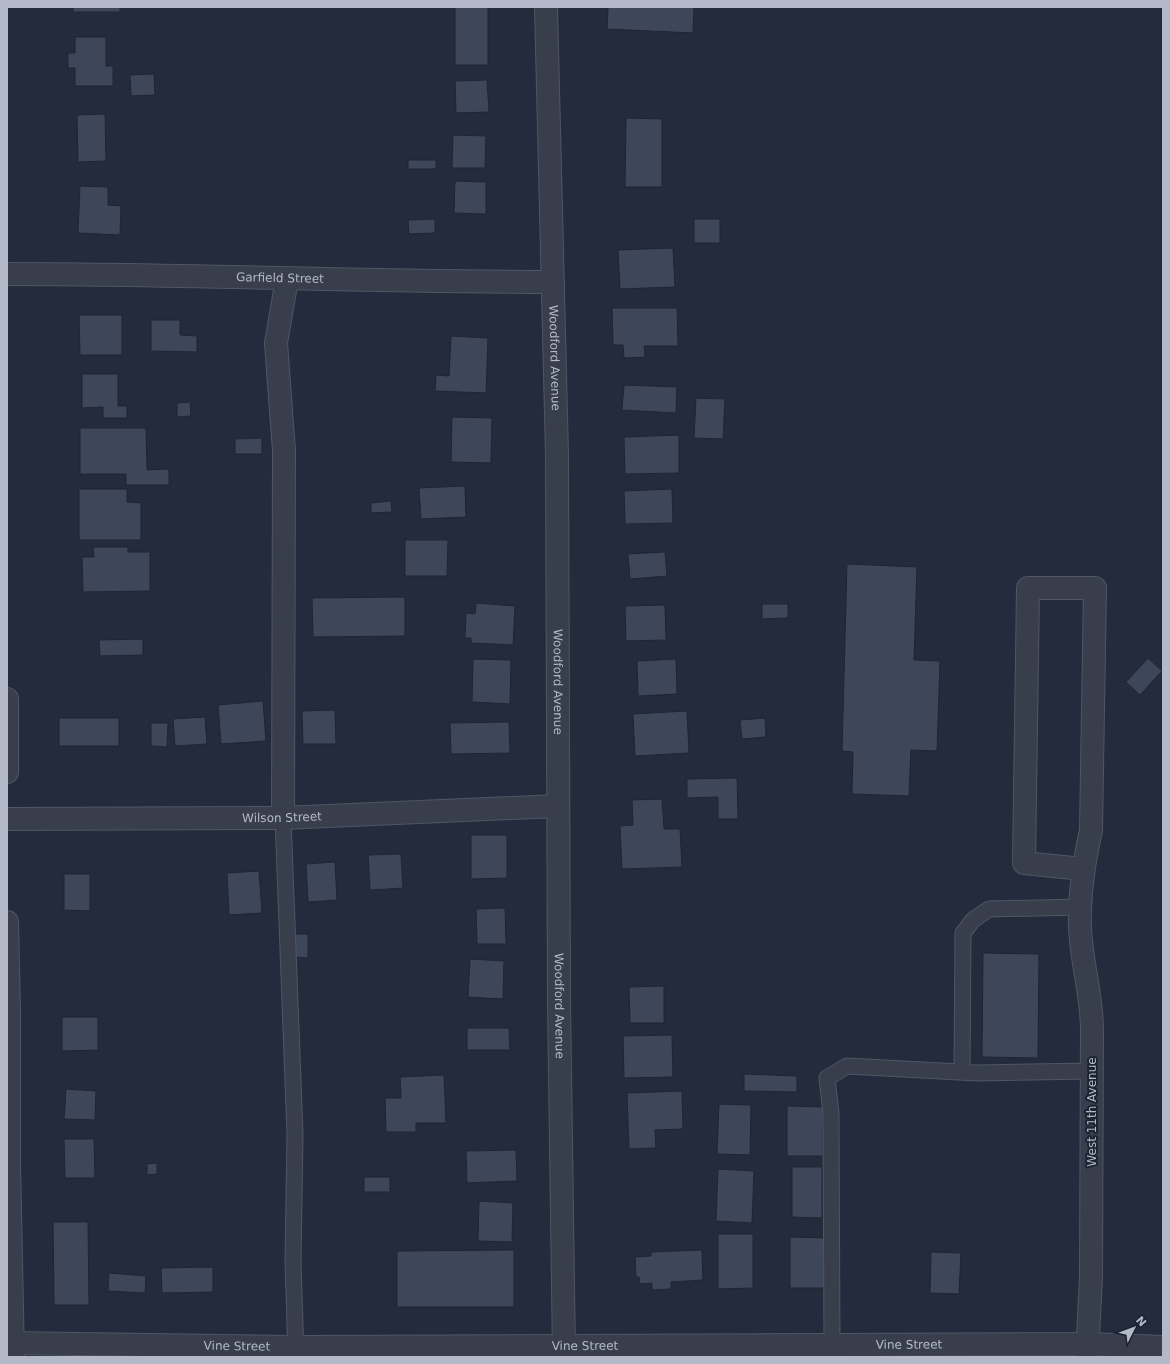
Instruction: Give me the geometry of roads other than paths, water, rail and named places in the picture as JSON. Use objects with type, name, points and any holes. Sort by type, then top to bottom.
[{"type":"street","name":"Woodford Avenue","points":[[546,7],[554,282],[557,455],[557,806],[564,1351]]},
{"type":"street","name":"Garfield Street","points":[[7,274],[554,282]]},
{"type":"street","points":[[283,818],[284,451],[276,343],[287,279]]},
{"type":"street","name":"West 11th Avenue","points":[[1083,869],[1024,863],[1028,588],[1095,588],[1091,830],[1083,869],[1080,927],[1092,1009],[1091,1277],[1087,1350]]},
{"type":"street","points":[[7,699],[7,772]]},
{"type":"street","name":"Wilson Street","points":[[7,818],[283,818],[557,806]]},
{"type":"street","points":[[7,922],[11,1348]]},
{"type":"street","name":"Vine Street","points":[[11,1348],[296,1352],[564,1351],[832,1345],[1087,1350],[1163,1347]]},
{"type":"lane","points":[[283,818],[295,1134],[293,1262],[296,1352]]},
{"type":"lane","points":[[962,1072],[963,933],[973,920],[989,909],[1081,907]]},
{"type":"lane","points":[[832,1345],[831,1113],[827,1078],[847,1066],[913,1071],[1091,1071]]}]
